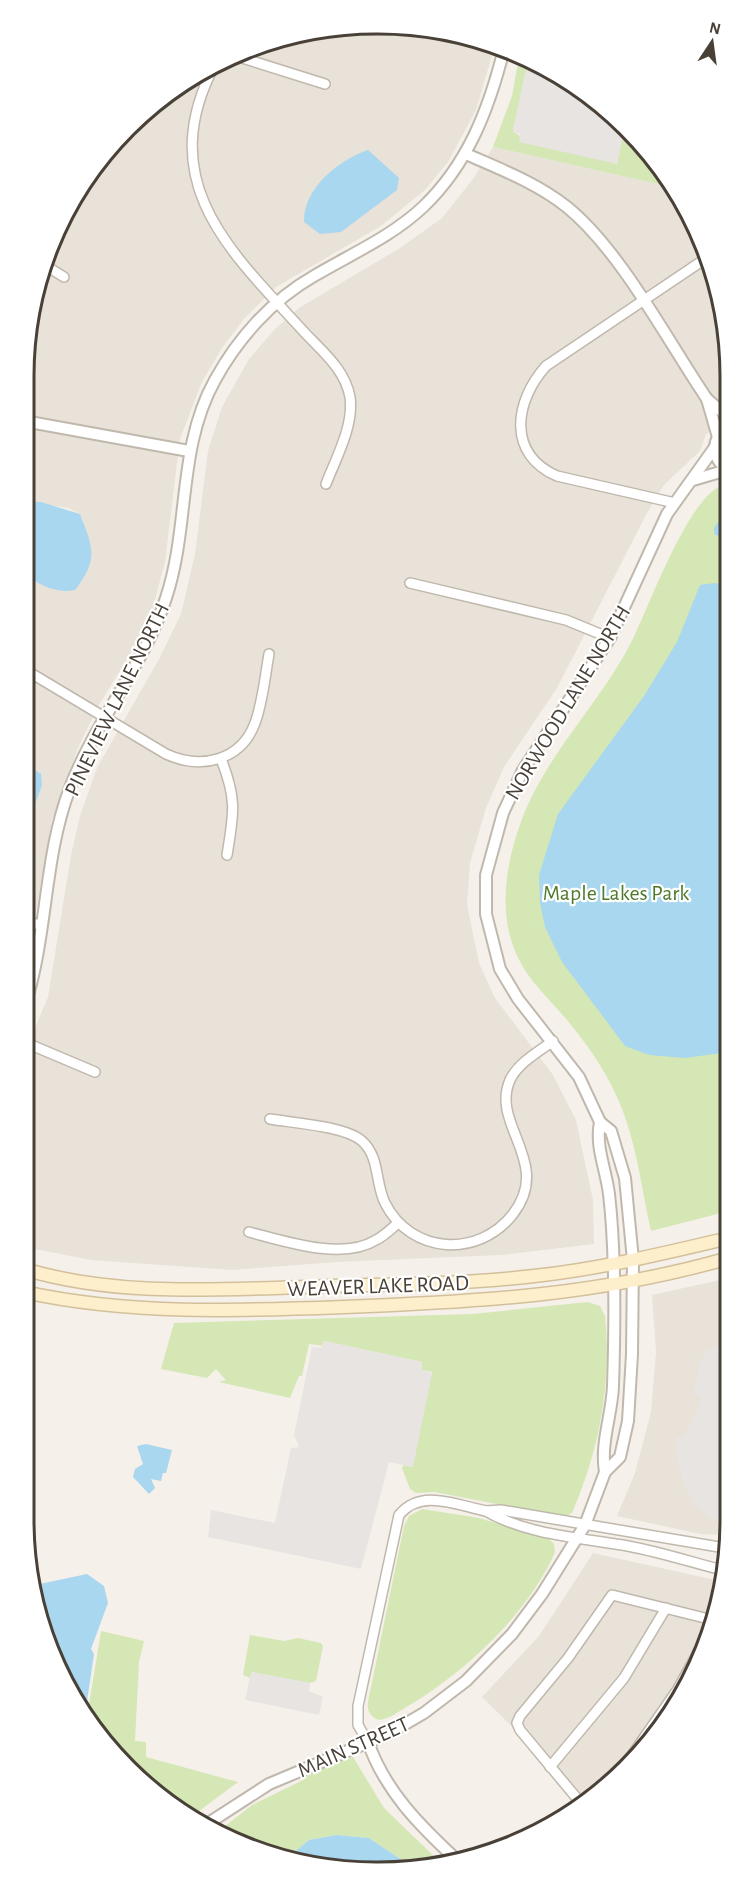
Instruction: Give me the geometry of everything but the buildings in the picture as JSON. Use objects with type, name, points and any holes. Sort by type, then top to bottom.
[{"type":"main road","name":"WEAVER LAKE ROAD","points":[[34,1271],[105,1284],[207,1291],[473,1282],[536,1276],[633,1260],[720,1240]]},
{"type":"main road","name":"WEAVER LAKE ROAD","points":[[34,1293],[151,1310],[228,1310],[511,1300],[633,1281],[720,1260]]},
{"type":"street","name":"PINEVIEW LANE NORTH","points":[[34,962],[60,822],[69,790],[104,718],[146,645],[166,598],[176,558],[189,451],[200,412],[229,356],[246,334],[277,303],[313,276],[406,221],[438,191],[466,154],[487,109],[501,58]]},
{"type":"street","points":[[249,60],[325,84]]},
{"type":"street","points":[[207,79],[202,90],[193,126],[196,178],[203,204],[215,227],[277,303],[327,355],[339,371],[348,389],[349,420],[326,484]]},
{"type":"street","points":[[466,154],[529,182],[568,208],[590,228],[642,300],[707,399],[720,410]]},
{"type":"street","points":[[675,503],[548,472],[534,462],[525,450],[521,436],[528,391],[546,366],[699,263]]},
{"type":"street","points":[[52,270],[64,277]]},
{"type":"street","points":[[707,399],[720,463]]},
{"type":"street","points":[[34,423],[189,451]]},
{"type":"street","name":"NORWOOD LANE NORTH","points":[[633,1281],[625,1178],[619,1150],[611,1131],[600,1122],[579,1077],[518,999],[500,969],[486,914],[486,875],[503,813],[520,777],[610,638],[675,503],[693,480],[720,437]]},
{"type":"street","points":[[693,480],[720,471]]},
{"type":"street","points":[[411,583],[566,620],[610,638]]},
{"type":"street","points":[[34,675],[104,718],[180,760],[195,763],[221,759],[237,749],[254,725],[269,654]]},
{"type":"street","points":[[221,759],[230,781],[234,807],[227,855]]},
{"type":"street","points":[[34,924],[42,925]]},
{"type":"street","points":[[270,1119],[352,1134],[361,1140],[370,1149],[385,1203],[398,1223],[417,1237],[437,1244],[457,1246],[489,1236],[505,1224],[515,1211],[524,1192],[526,1161],[521,1144],[507,1116],[506,1098],[510,1080],[521,1065],[553,1041]]},
{"type":"street","points":[[34,1046],[95,1072]]},
{"type":"street","name":"NORWOOD LANE NORTH","points":[[600,1122],[597,1136],[610,1207],[612,1285]]},
{"type":"street","points":[[249,1232],[298,1245],[348,1247],[376,1241],[398,1223]]},
{"type":"street","name":"MAIN STREET","points":[[214,1820],[269,1784],[368,1742],[424,1713],[485,1663],[527,1615],[578,1538],[605,1472],[620,1456],[632,1392],[633,1281]]},
{"type":"street","name":"MAIN STREET","points":[[605,1472],[602,1453],[613,1389],[612,1285]]},
{"type":"street","points":[[450,1854],[408,1812],[389,1787],[358,1725],[358,1706],[388,1560],[399,1515],[404,1509],[411,1503],[426,1498],[486,1511],[501,1510],[718,1547]]},
{"type":"street","points":[[486,1511],[499,1519],[578,1538],[661,1553],[716,1568]]},
{"type":"street","points":[[576,1798],[520,1730],[517,1722],[520,1716],[568,1658],[612,1595],[705,1618]]},
{"type":"street","points":[[549,1767],[624,1678],[666,1608]]},
{"type":"shaded area","points":[[377,34],[444,41],[492,55],[476,110],[448,162],[426,189],[381,226],[276,287],[244,319],[222,348],[202,382],[180,439],[165,562],[153,607],[140,638],[99,705],[78,748],[52,820],[34,922],[34,806],[42,786],[34,771],[34,580],[46,587],[84,524],[80,514],[68,508],[34,503],[34,377],[37,332],[46,288],[70,226],[92,187],[119,151],[168,105],[206,80],[246,61],[288,46],[332,37]]},
{"type":"shaded area","points":[[526,69],[548,80],[586,105],[624,140],[622,140],[617,164],[519,142],[520,134],[513,131]]},
{"type":"shaded area","points":[[493,147],[660,185],[674,206],[693,246],[708,288],[717,332],[720,425],[706,434],[700,451],[664,485],[647,513],[557,688],[504,767],[486,808],[470,863],[467,904],[479,963],[495,998],[553,1075],[576,1120],[593,1200],[594,1244],[501,1255],[337,1262],[232,1270],[91,1260],[34,1249],[34,1030],[48,997],[71,855],[80,816],[97,768],[159,659],[181,614],[195,554],[208,451],[222,407],[249,359],[274,330],[299,308],[400,248],[442,218],[473,179]]},
{"type":"shaded area","points":[[720,1280],[719,1535],[700,1534],[617,1516],[635,1473],[651,1412],[656,1352],[652,1295]]},
{"type":"shaded area","points":[[324,1341],[422,1362],[422,1370],[432,1373],[413,1467],[389,1462],[361,1569],[208,1537],[211,1510],[275,1523],[291,1448],[299,1447],[294,1435],[312,1347],[321,1348]]},
{"type":"shaded area","points":[[720,1346],[720,1521],[709,1517],[697,1507],[688,1493],[680,1473],[676,1449],[676,1437],[684,1437],[701,1402],[701,1397],[693,1395],[700,1361],[707,1351]]},
{"type":"shaded area","points":[[593,1553],[714,1580],[701,1629],[674,1690],[635,1745],[603,1777],[581,1795],[482,1697],[539,1636]]},
{"type":"shaded area","points":[[251,1672],[310,1683],[309,1691],[323,1697],[319,1715],[245,1700]]},
{"type":"green space","points":[[518,65],[526,69],[513,131],[520,136],[617,164],[622,140],[624,140],[660,185],[493,147],[512,96]]},
{"type":"green space","name":"Maple Lakes Park","points":[[720,487],[720,1213],[651,1231],[633,1145],[623,1111],[611,1085],[581,1038],[523,967],[514,949],[506,913],[507,875],[516,837],[533,794],[625,655],[674,548],[686,526],[711,492]]},
{"type":"green space","points":[[588,1302],[600,1306],[605,1316],[607,1366],[605,1391],[590,1465],[572,1513],[564,1517],[434,1492],[416,1493],[410,1489],[402,1468],[404,1465],[412,1467],[432,1372],[422,1370],[422,1362],[324,1341],[323,1346],[309,1344],[302,1376],[299,1376],[290,1398],[219,1382],[226,1380],[216,1369],[207,1378],[161,1369],[174,1323],[473,1314]]},
{"type":"green space","points":[[422,1509],[479,1518],[549,1539],[554,1544],[555,1552],[544,1575],[529,1597],[493,1640],[451,1677],[394,1714],[379,1720],[369,1711],[369,1697],[404,1526],[409,1516]]},
{"type":"green space","points":[[101,1631],[144,1641],[139,1662],[135,1741],[146,1742],[146,1757],[238,1782],[199,1811],[151,1777],[119,1745],[89,1704]]},
{"type":"green space","points":[[250,1635],[284,1641],[298,1638],[321,1643],[323,1646],[316,1681],[310,1683],[252,1672],[250,1678],[243,1675]]},
{"type":"green space","points":[[353,1757],[384,1808],[434,1857],[403,1861],[369,1838],[336,1835],[309,1840],[295,1852],[226,1826],[252,1805],[303,1780],[306,1774]]},
{"type":"water","points":[[368,150],[399,178],[397,190],[341,232],[320,234],[304,222],[305,210],[316,187],[335,168]]},
{"type":"water","points":[[34,502],[80,514],[91,553],[91,561],[83,579],[75,590],[68,591],[48,588],[34,581]]},
{"type":"water","points":[[720,519],[720,537],[714,534],[714,528]]},
{"type":"water","points":[[720,584],[720,1053],[685,1058],[649,1055],[625,1046],[562,962],[545,927],[540,903],[539,875],[558,814],[644,696],[677,642],[700,585]]},
{"type":"water","points":[[34,769],[41,774],[42,786],[34,806]]},
{"type":"water","points":[[146,1444],[172,1450],[166,1473],[163,1473],[161,1481],[151,1479],[155,1488],[149,1494],[133,1477],[135,1469],[143,1464],[137,1446]]},
{"type":"water","points":[[87,1574],[104,1586],[108,1603],[91,1649],[94,1654],[87,1701],[61,1650],[46,1608],[41,1584]]},
{"type":"water","points":[[336,1835],[369,1838],[403,1861],[355,1861],[295,1852],[309,1840]]}]
